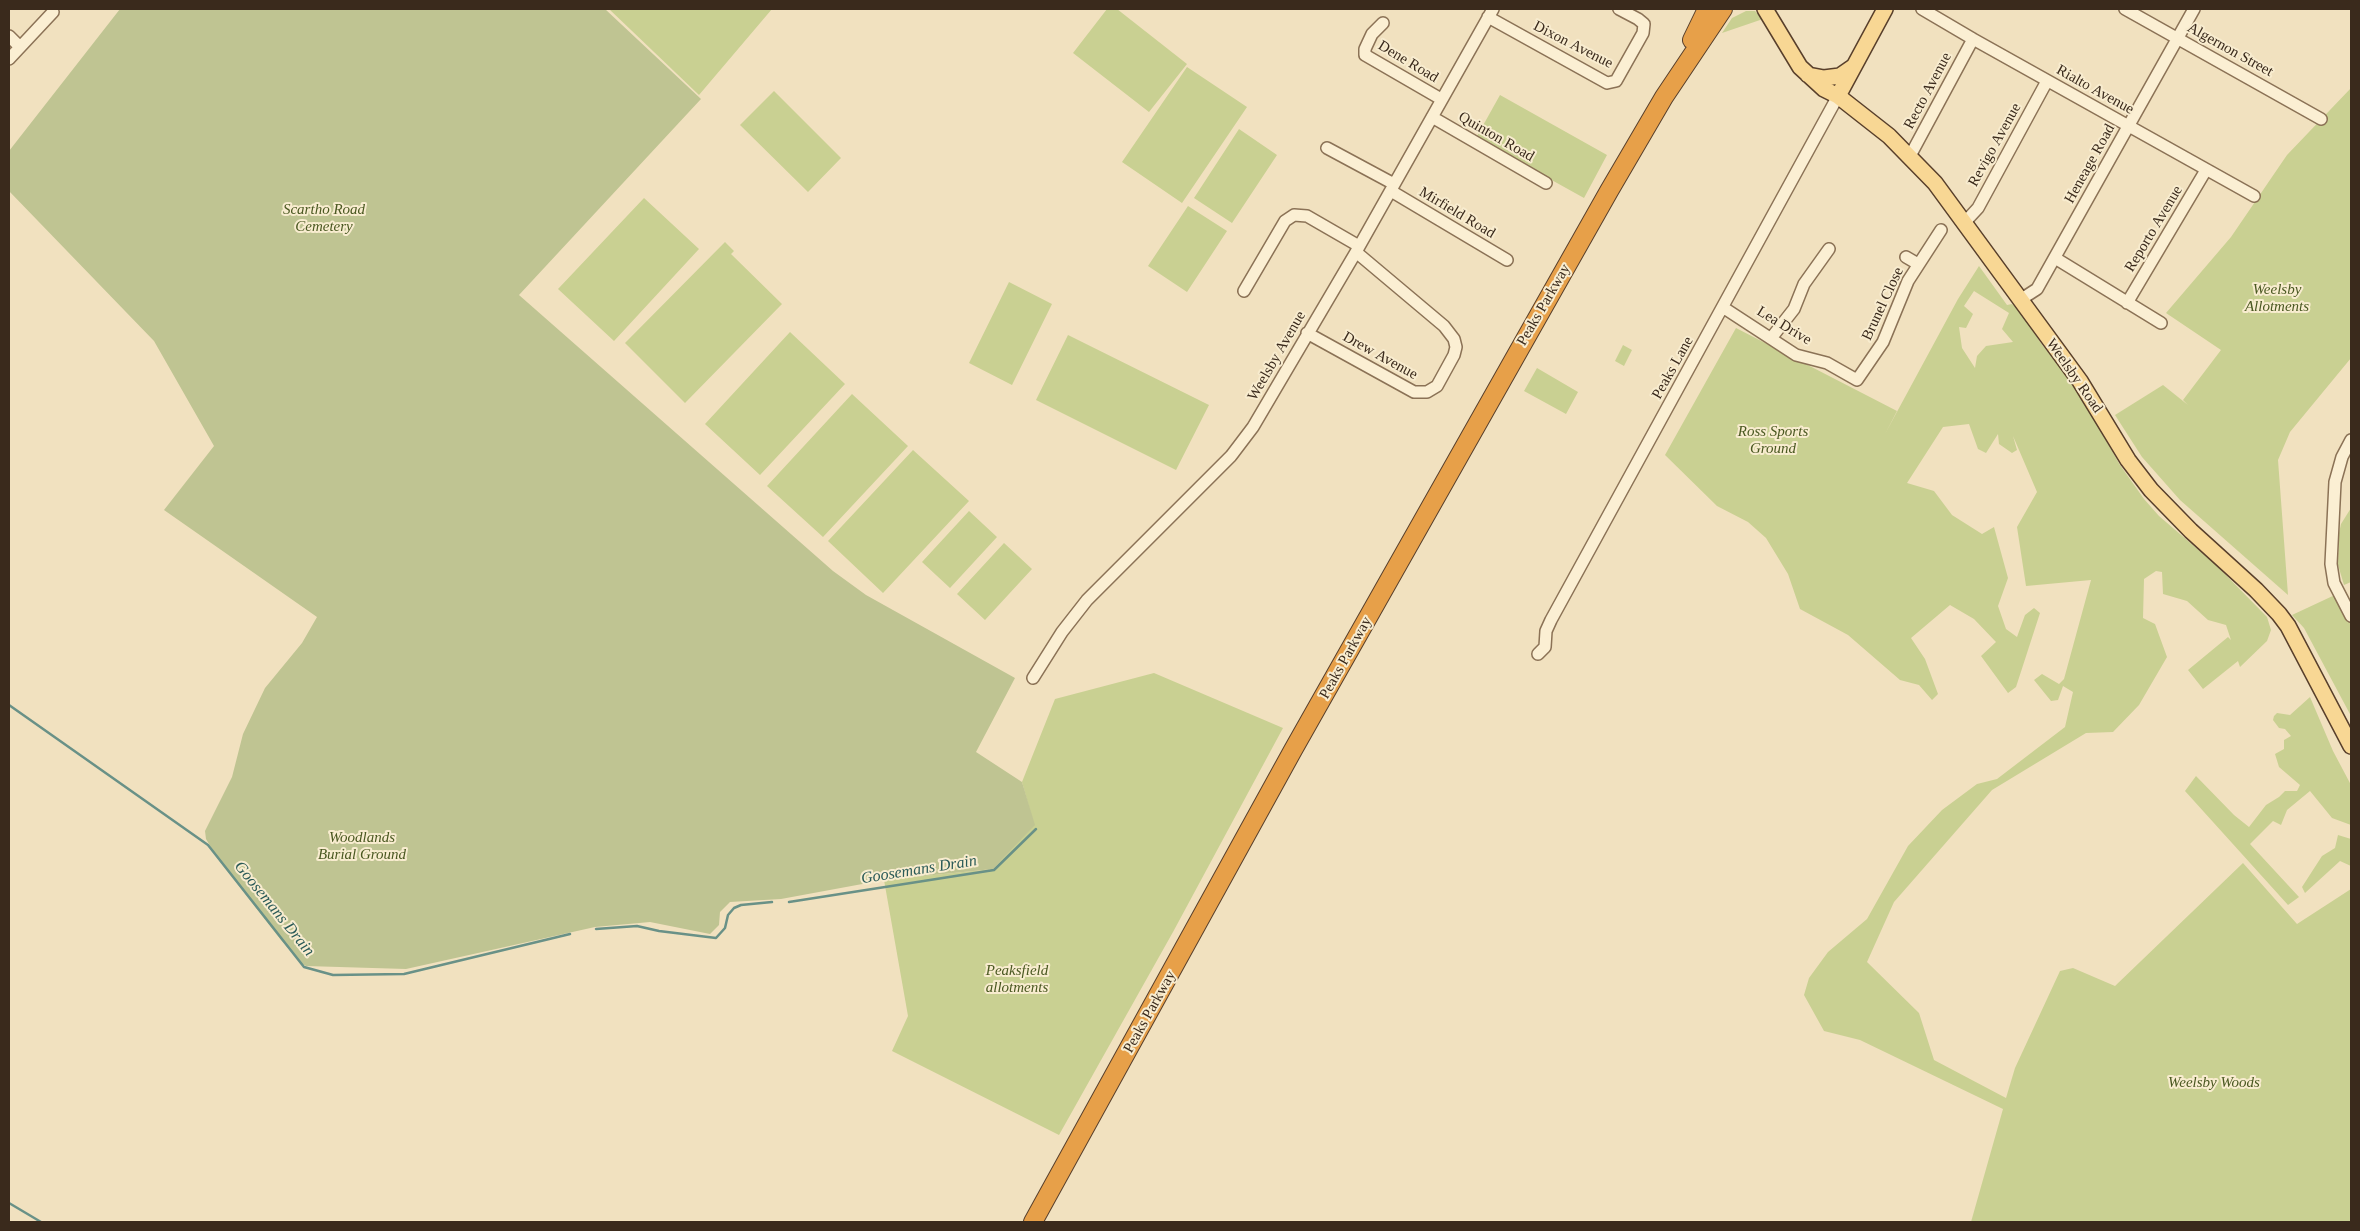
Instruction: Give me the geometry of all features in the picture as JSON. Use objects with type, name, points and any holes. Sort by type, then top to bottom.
[{"type":"highway","name":"Peaks Parkway","points":[[1033,1222],[1293,750],[1609,191],[1664,97],[1719,10]]},
{"type":"main road","points":[[1838,96],[1885,9]]},
{"type":"main road","name":"Weelsby Road","points":[[1769,12],[1793,58],[1807,74],[1824,89],[1838,96],[1889,136],[1935,183],[2080,381],[2128,460],[2152,490],[2191,531],[2256,590],[2288,626],[2351,746]]},
{"type":"main road","points":[[1807,74],[1824,78],[1840,76],[1853,67]]},
{"type":"street","name":"Dixon Avenue","points":[[1490,13],[1607,83],[1616,81],[1643,32],[1644,24],[1619,9]]},
{"type":"street","name":"Rialto Avenue","points":[[1922,9],[1973,40],[2254,196]]},
{"type":"street","name":"Algernon Street","points":[[2125,9],[2321,119]]},
{"type":"street","name":"Heneage Road","points":[[2020,300],[2038,289],[2194,9]]},
{"type":"street","points":[[9,59],[53,12]]},
{"type":"street","name":"Weelsby Avenue","points":[[1033,678],[1062,632],[1087,600],[1231,456],[1253,427],[1358,249],[1490,13]]},
{"type":"street","name":"Dene Road","points":[[1384,23],[1372,34],[1365,49],[1365,55],[1441,99]]},
{"type":"street","points":[[9,36],[20,46]]},
{"type":"street","name":"Recto Avenue","points":[[1910,156],[1973,40]]},
{"type":"street","name":"Revigo Avenue","points":[[1965,222],[1978,208],[2047,81]]},
{"type":"street","name":"Peaks Lane","points":[[1538,654],[1545,647],[1546,631],[1550,620],[1724,308],[1838,96]]},
{"type":"street","name":"Quinton Road","points":[[1432,118],[1546,183]]},
{"type":"street","name":"Mirfield Road","points":[[1328,148],[1507,260]]},
{"type":"street","name":"Reporto Avenue","points":[[2127,303],[2206,170]]},
{"type":"street","name":"Drew Avenue","points":[[1244,291],[1285,221],[1294,215],[1307,216],[1358,249],[1444,326],[1454,339],[1456,347],[1454,355],[1437,386],[1426,392],[1414,392],[1307,333]]},
{"type":"street","name":"Brunel Close","points":[[1857,380],[1883,342],[1896,305],[1918,264],[1941,230]]},
{"type":"street","points":[[1772,337],[1794,309],[1804,284],[1829,249]]},
{"type":"street","name":"Brunel Close","points":[[1906,257],[1918,264]]},
{"type":"street","points":[[2055,258],[2161,323]]},
{"type":"street","name":"Lea Drive","points":[[1724,308],[1772,337],[1796,355],[1827,362],[1857,380]]},
{"type":"street","points":[[2351,440],[2336,476],[2331,564],[2334,583],[2351,616]]},
{"type":"green space","name":"Scartho Road Cemetery","points":[[120,9],[605,9],[701,99],[519,295],[833,571],[866,595],[1015,678],[976,752],[1022,782],[1035,825],[993,869],[884,880],[781,899],[730,902],[720,912],[719,925],[710,934],[650,922],[595,927],[406,969],[306,966],[302,964],[218,859],[206,839],[205,831],[232,777],[243,734],[265,688],[302,643],[317,617],[164,510],[214,446],[154,341],[9,191],[9,151]]},
{"type":"green space","points":[[609,9],[772,9],[699,95]]},
{"type":"green space","points":[[1107,9],[1117,9],[1187,64],[1149,112],[1073,53]]},
{"type":"green space","points":[[1746,11],[1755,11],[1763,19],[1722,33],[1732,18]]},
{"type":"green space","points":[[1187,67],[1247,107],[1182,203],[1122,162]]},
{"type":"green space","name":"Weelsby Allotments","points":[[2351,88],[2351,358],[2290,432],[2278,460],[2288,595],[2180,500],[2142,457],[2115,415],[2163,385],[2188,405],[2183,400],[2221,350],[2166,313],[2231,237],[2287,155]]},
{"type":"green space","points":[[774,91],[841,158],[808,192],[740,125]]},
{"type":"green space","points":[[1500,95],[1607,155],[1584,198],[1476,138]]},
{"type":"green space","points":[[1239,129],[1277,155],[1232,223],[1194,198]]},
{"type":"green space","points":[[644,198],[699,249],[614,341],[558,289]]},
{"type":"green space","points":[[1188,206],[1227,231],[1187,292],[1148,266]]},
{"type":"green space","points":[[725,242],[734,251],[731,254],[782,304],[685,403],[625,343]]},
{"type":"green space","points":[[1979,266],[2007,305],[2012,304],[2018,309],[2043,346],[2075,386],[2120,465],[2144,499],[2159,516],[2216,565],[2267,617],[2271,630],[2267,641],[2240,667],[2238,661],[2203,689],[2188,670],[2228,637],[2231,640],[2226,625],[2208,620],[2187,601],[2163,594],[2162,572],[2156,571],[2144,579],[2143,618],[2155,624],[2167,657],[2139,705],[2113,732],[2086,733],[1992,790],[1894,902],[1867,962],[1919,1013],[1934,1060],[2006,1098],[2015,1068],[2060,971],[2073,968],[2115,986],[2243,863],[2297,924],[2351,889],[2351,1222],[1971,1222],[2003,1109],[1860,1040],[1824,1031],[1804,995],[1809,978],[1828,952],[1867,919],[1908,846],[1942,810],[1977,784],[1997,779],[2065,727],[2073,692],[2063,686],[2058,700],[2051,701],[2034,680],[2042,674],[2059,684],[2064,679],[2091,580],[2026,586],[2017,527],[2037,492],[2013,436],[2017,450],[2012,453],[1999,444],[1998,434],[1986,453],[1978,449],[1969,424],[1943,427],[1907,483],[1934,491],[1952,515],[1982,534],[1994,527],[2008,578],[1998,606],[2006,629],[2017,637],[2025,615],[2034,608],[2040,613],[2016,687],[2008,693],[1981,656],[1996,642],[1974,619],[1950,605],[1911,638],[1925,659],[1938,694],[1932,700],[1919,685],[1900,680],[1848,635],[1800,609],[1788,574],[1766,538],[1748,522],[1717,506],[1665,455],[1736,328],[1897,411],[1885,434],[1958,299]],"holes":[[[1974,291],[2009,313],[2002,329],[2013,342],[1986,346],[1977,356],[1975,368],[1962,348],[1959,327],[1966,328],[1973,314],[1964,306]]]},
{"type":"green space","points":[[1009,282],[1052,304],[1012,385],[969,363]]},
{"type":"green space","points":[[790,332],[845,384],[760,475],[705,424]]},
{"type":"green space","points":[[1068,335],[1209,405],[1176,470],[1036,400]]},
{"type":"green space","points":[[1623,345],[1632,350],[1624,366],[1615,361]]},
{"type":"green space","points":[[1537,368],[1578,392],[1566,414],[1524,391]]},
{"type":"green space","points":[[852,394],[908,446],[823,537],[767,486]]},
{"type":"green space","points":[[913,450],[969,501],[883,593],[828,541]]},
{"type":"green space","points":[[2351,508],[2351,582],[2344,585],[2338,565],[2339,533],[2341,524]]},
{"type":"green space","points":[[969,511],[997,537],[950,588],[922,562]]},
{"type":"green space","points":[[1004,543],[1032,569],[985,620],[957,594]]},
{"type":"green space","points":[[2337,594],[2351,621],[2351,716],[2304,628],[2292,615]]},
{"type":"green space","name":"Peaksfield allotments","points":[[1154,673],[1283,728],[1173,932],[1059,1135],[892,1051],[908,1016],[884,880],[993,869],[1034,825],[1022,782],[1055,699]]},
{"type":"green space","points":[[2310,697],[2333,751],[2351,785],[2351,825],[2332,818],[2310,791],[2287,810],[2281,825],[2273,821],[2250,844],[2299,897],[2288,905],[2185,791],[2196,776],[2234,815],[2249,827],[2266,805],[2285,791],[2297,791],[2300,785],[2279,767],[2275,754],[2284,749],[2284,740],[2291,736],[2285,729],[2279,728],[2273,720],[2277,713],[2290,715]]},
{"type":"green space","points":[[2338,835],[2351,839],[2351,866],[2340,861],[2305,893],[2302,887],[2322,856],[2335,848]]},
{"type":"waterway","name":"Goosemans Drain","points":[[9,705],[208,845],[304,967],[333,975],[404,974],[570,934]]},
{"type":"waterway","name":"Goosemans Drain","points":[[789,902],[994,870],[1036,829]]},
{"type":"waterway","name":"Goosemans Drain","points":[[596,929],[637,926],[659,931],[716,938],[725,928],[728,915],[734,908],[741,905],[772,902]]},
{"type":"waterway","points":[[9,1203],[41,1222]]},
{"type":"park label","name":"Ross Sports Ground","points":[[1773,440]]},
{"type":"park label","name":"Woodlands Burial Ground","points":[[362,846]]},
{"type":"park label","name":"Weelsby Woods","points":[[2214,1083]]}]
